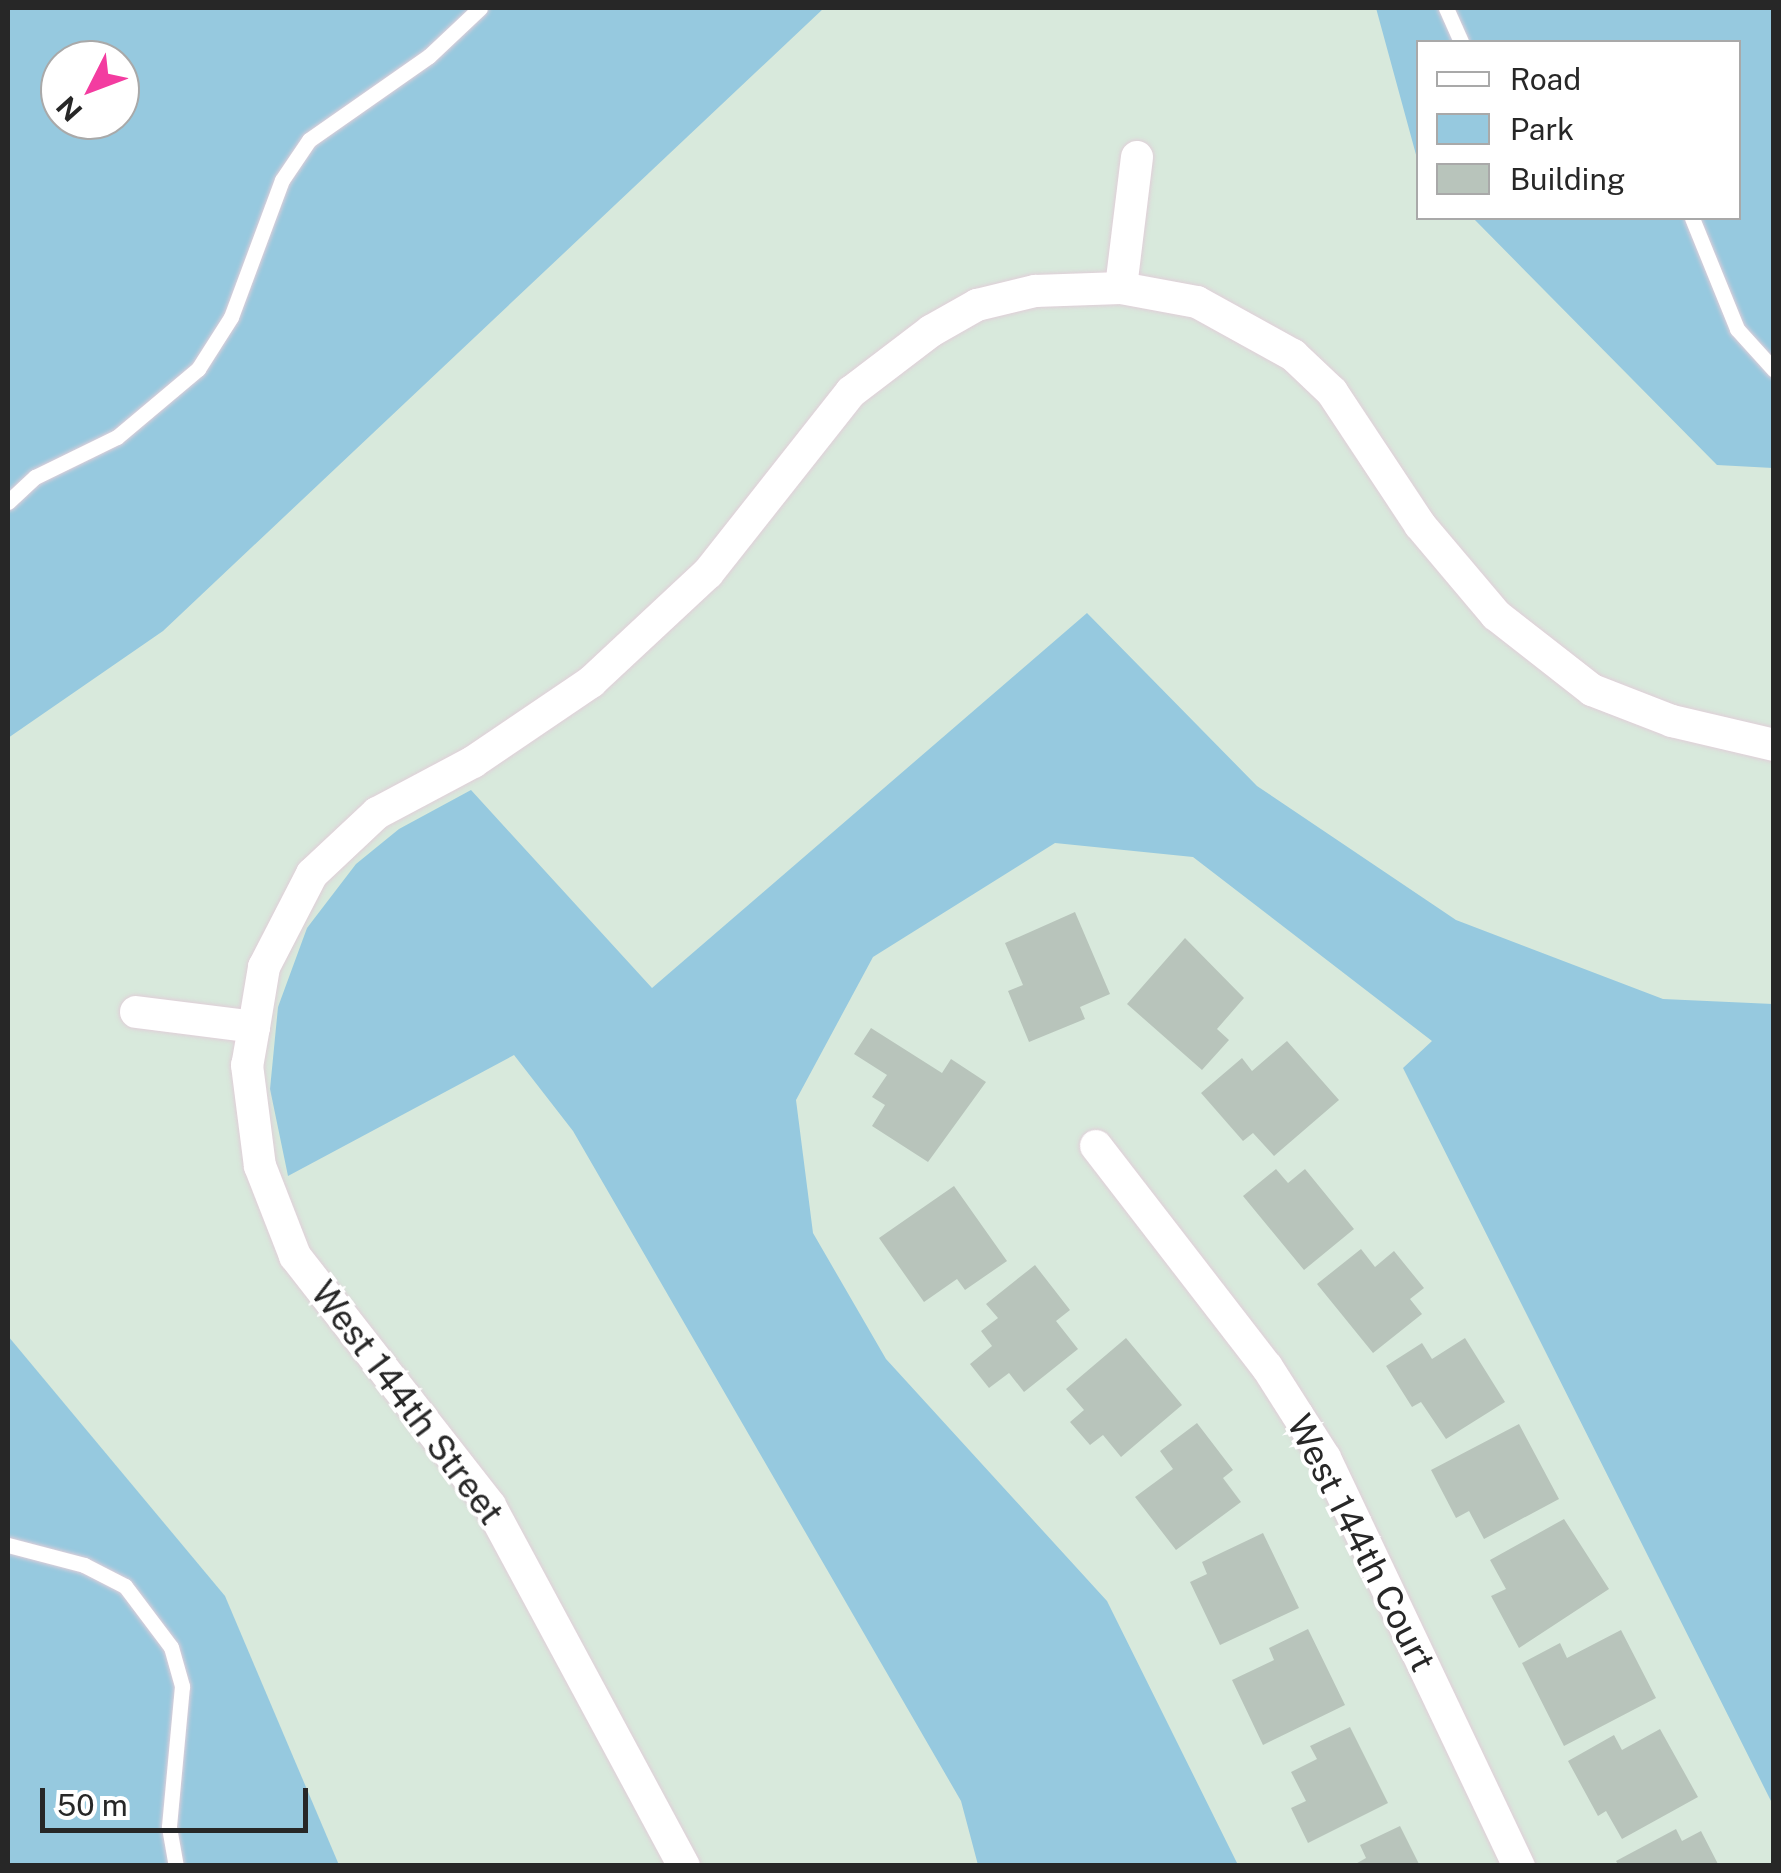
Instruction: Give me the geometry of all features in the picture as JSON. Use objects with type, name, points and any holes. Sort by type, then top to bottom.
[{"type":"street","points":[[1121,288],[1137,157]]},
{"type":"street","name":"West 144th Street","points":[[684,1866],[490,1506],[294,1256],[260,1166],[247,1065],[264,967],[312,874],[377,812],[473,762],[591,682],[708,573],[864,381],[977,306],[1085,285],[1197,302],[1293,355],[1332,392],[1420,526],[1496,615],[1592,690],[1672,721],[1774,745]]},
{"type":"street","points":[[136,1012],[254,1027]]},
{"type":"street","name":"West 144th Court","points":[[1096,1146],[1267,1367],[1325,1458],[1519,1866]]},
{"type":"lane","points":[[8,502],[35,478],[117,437],[198,369],[231,316],[282,180],[308,140],[430,56],[480,8]]},
{"type":"lane","points":[[1446,8],[1459,40]]},
{"type":"lane","points":[[1693,220],[1738,328],[1774,370]]},
{"type":"lane","points":[[8,1546],[84,1565],[125,1586],[171,1647],[182,1686],[169,1827],[176,1866]]},
{"type":"green space","points":[[8,8],[824,8],[163,631],[8,738]]},
{"type":"green space","points":[[1376,8],[1773,8],[1773,468],[1717,465],[1475,220],[1741,220],[1741,40],[1416,40],[1416,155]]},
{"type":"green space","points":[[1087,613],[1257,786],[1456,920],[1663,999],[1773,1004],[1773,1805],[1403,1068],[1432,1041],[1193,857],[1055,843],[873,957],[796,1100],[813,1233],[886,1359],[1107,1601],[1238,1865],[978,1865],[961,1801],[573,1131],[514,1055],[288,1176],[270,1089],[278,1007],[307,928],[356,864],[399,829],[471,790],[652,988]]},
{"type":"green space","points":[[8,1336],[225,1596],[339,1865],[8,1865]]},
{"type":"building","points":[[1075,912],[1110,994],[1080,1007],[1085,1019],[1029,1042],[1008,991],[1023,985],[1005,943]]},
{"type":"building","points":[[1185,938],[1244,998],[1217,1029],[1229,1040],[1202,1070],[1127,1004]]},
{"type":"building","points":[[871,1028],[942,1073],[951,1059],[986,1082],[928,1162],[872,1126],[885,1105],[872,1097],[887,1075],[854,1054]]},
{"type":"building","points":[[1287,1041],[1339,1100],[1274,1156],[1253,1133],[1243,1141],[1201,1093],[1242,1058],[1252,1071]]},
{"type":"building","points":[[1276,1169],[1288,1183],[1305,1169],[1354,1229],[1304,1270],[1243,1196]]},
{"type":"building","points":[[954,1186],[1007,1261],[965,1290],[957,1279],[924,1302],[879,1238]]},
{"type":"building","points":[[1361,1249],[1375,1267],[1394,1251],[1424,1288],[1410,1299],[1422,1314],[1373,1353],[1317,1284]]},
{"type":"building","points":[[1035,1265],[1070,1310],[1056,1321],[1078,1349],[1024,1392],[1009,1373],[989,1388],[970,1364],[992,1346],[981,1331],[998,1318],[986,1304]]},
{"type":"building","points":[[1126,1338],[1182,1405],[1121,1457],[1103,1435],[1090,1445],[1070,1422],[1084,1410],[1066,1389]]},
{"type":"building","points":[[1465,1338],[1505,1402],[1446,1439],[1421,1402],[1412,1407],[1386,1366],[1422,1343],[1432,1359]]},
{"type":"building","points":[[1197,1423],[1233,1470],[1223,1478],[1241,1502],[1176,1550],[1135,1497],[1173,1469],[1160,1451]]},
{"type":"building","points":[[1519,1424],[1559,1499],[1484,1539],[1469,1511],[1456,1518],[1431,1470]]},
{"type":"building","points":[[1564,1519],[1609,1589],[1519,1648],[1491,1596],[1506,1589],[1490,1560]]},
{"type":"building","points":[[1263,1533],[1299,1608],[1220,1645],[1190,1582],[1207,1574],[1202,1562]]},
{"type":"building","points":[[1308,1629],[1345,1705],[1263,1745],[1232,1680],[1274,1660],[1269,1648]]},
{"type":"building","points":[[1621,1630],[1656,1698],[1564,1746],[1522,1663],[1560,1643],[1567,1658]]},
{"type":"building","points":[[1350,1727],[1388,1803],[1308,1843],[1291,1808],[1306,1801],[1291,1772],[1317,1759],[1310,1746]]},
{"type":"building","points":[[1660,1729],[1698,1797],[1622,1839],[1606,1811],[1598,1816],[1568,1761],[1614,1735],[1622,1750]]},
{"type":"building","points":[[1400,1826],[1420,1866],[1352,1866],[1366,1858],[1360,1845]]},
{"type":"building","points":[[1676,1829],[1682,1841],[1701,1831],[1719,1866],[1619,1866],[1616,1861]]}]
